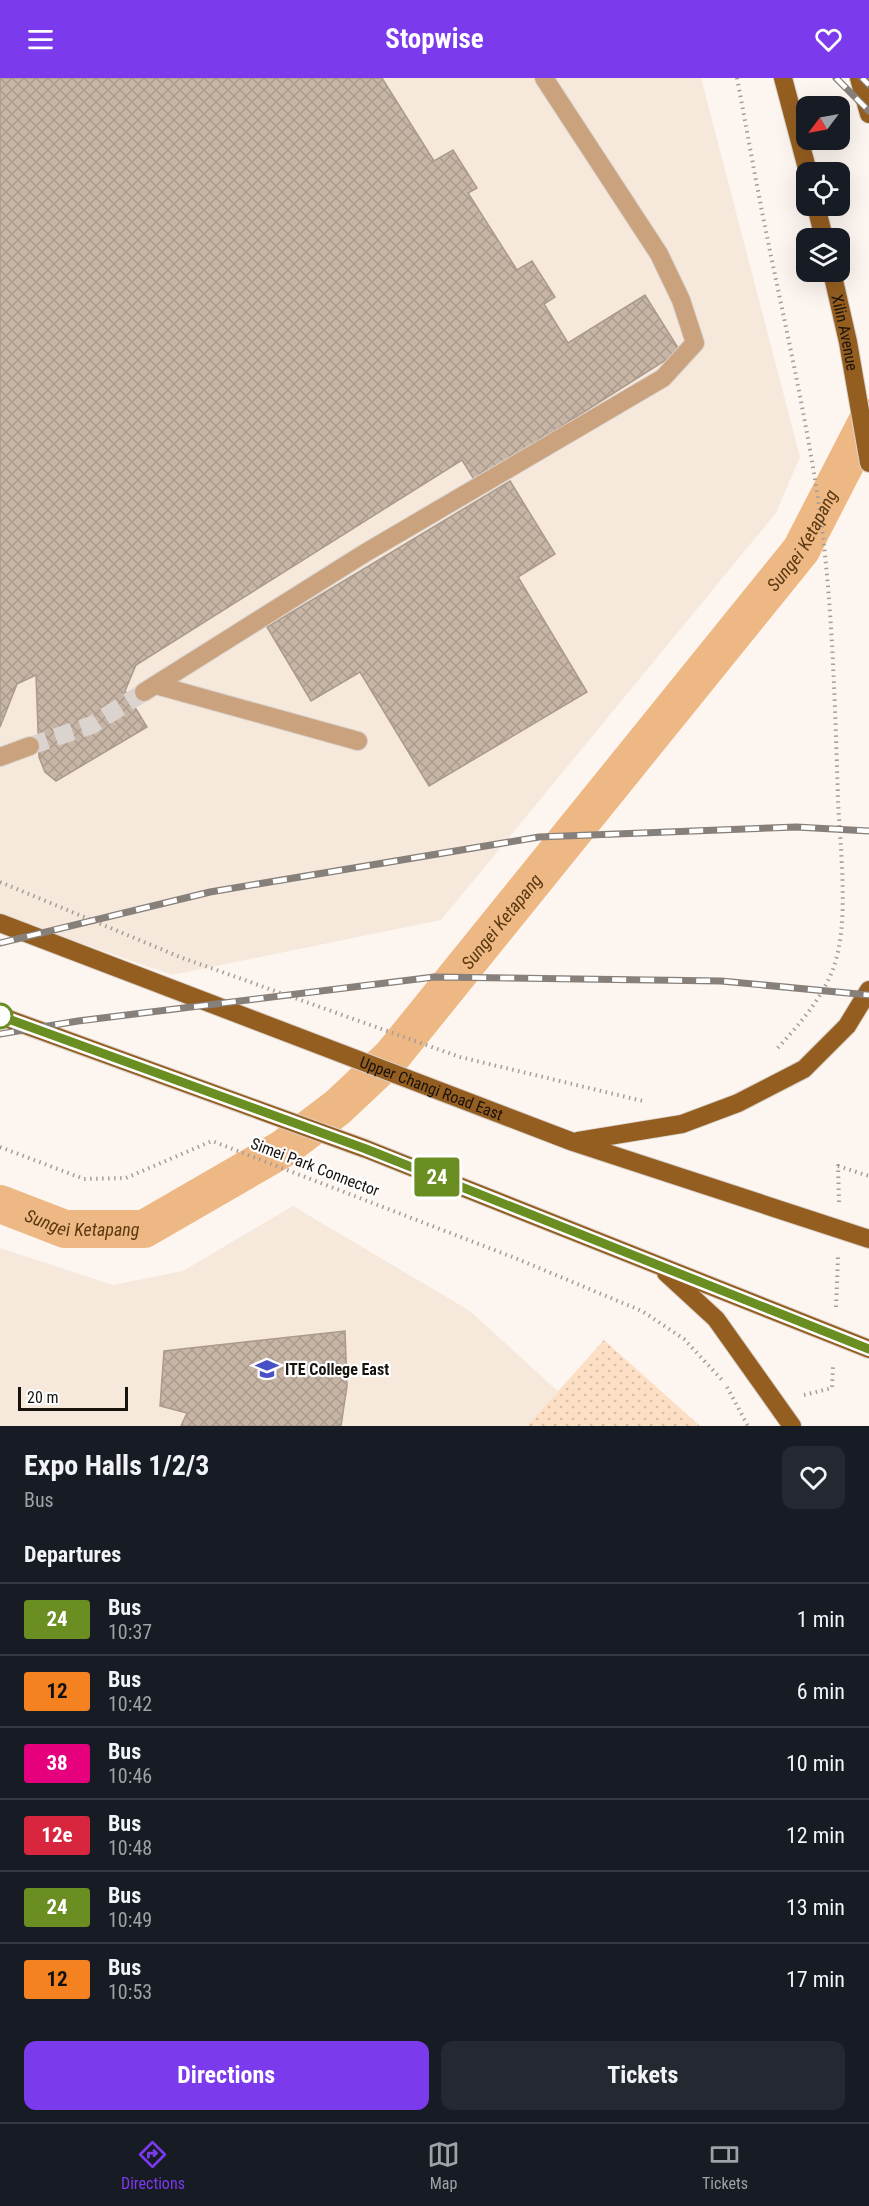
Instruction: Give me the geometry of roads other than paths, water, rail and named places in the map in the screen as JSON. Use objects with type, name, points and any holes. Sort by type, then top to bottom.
[{"type":"main road","points":[[783,78],[805,162]]},
{"type":"main road","points":[[859,78],[869,114]]},
{"type":"main road","name":"Xilin Avenue","points":[[834,282],[848,342],[869,462]]},
{"type":"main road","name":"Upper Changi Road East","points":[[0,924],[573,1142],[869,1239]]},
{"type":"main road","points":[[573,1142],[682,1124],[738,1103],[804,1069],[847,1026],[869,990]]},
{"type":"main road","points":[[0,1016],[366,1149],[869,1349]]},
{"type":"main road","points":[[658,1265],[716,1319],[792,1426]]},
{"type":"lane","points":[[358,741],[150,689],[365,553],[663,378],[695,343],[681,300],[659,254],[544,78]]},
{"type":"lane","points":[[0,757],[30,746]]},
{"type":"waterway","name":"Sungei Ketapang","points":[[0,1204],[65,1229],[144,1229],[284,1148],[338,1107],[392,1056],[801,550],[869,418]]},
{"type":"tunnel","points":[[30,746],[92,725],[144,692]]},
{"type":"railway","points":[[836,78],[869,111]]},
{"type":"railway","points":[[862,78],[869,85]]},
{"type":"railway","points":[[0,943],[210,892],[539,837],[796,827],[869,831]]},
{"type":"railway","points":[[0,1034],[78,1021],[434,977],[721,981],[869,995]]},
{"type":"place","name":"ITE College East","points":[[267,1369]]}]
